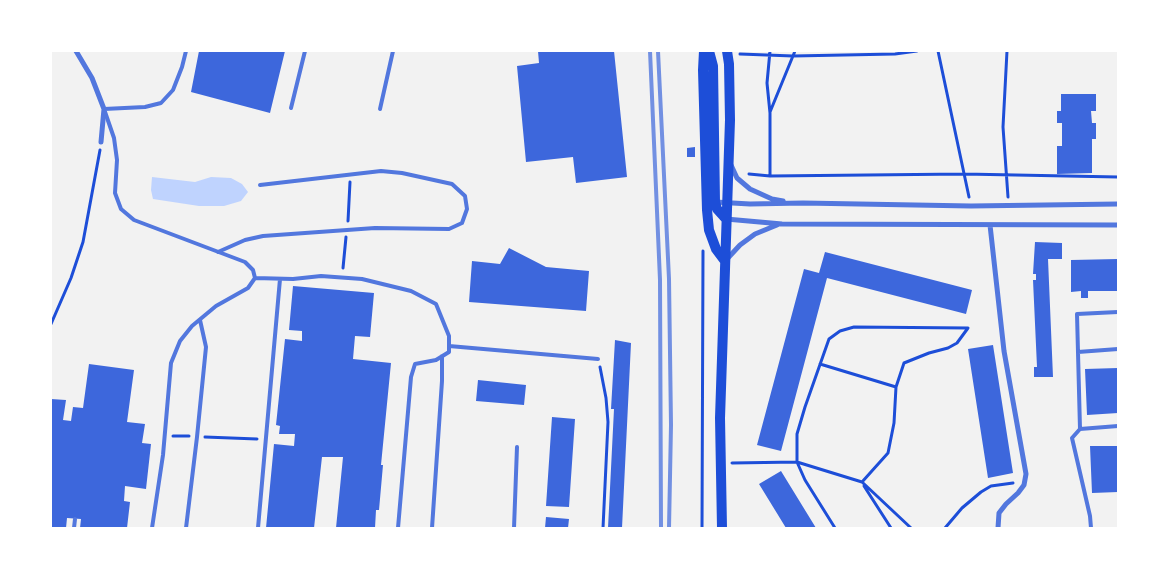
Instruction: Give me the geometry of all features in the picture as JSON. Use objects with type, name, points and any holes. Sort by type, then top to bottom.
[{"type":"main road","points":[[704,51],[703,90],[711,202],[727,216]]},
{"type":"main road","points":[[709,51],[713,66],[709,230],[716,249],[725,261]]},
{"type":"main road","points":[[722,528],[720,418],[730,120],[727,51]]},
{"type":"street","points":[[76,51],[92,78],[104,109],[101,142]]},
{"type":"street","points":[[728,159],[737,178],[750,189],[772,199],[803,203]]},
{"type":"street","points":[[711,202],[972,206],[1118,204]]},
{"type":"street","points":[[727,216],[782,224],[1118,225]]},
{"type":"street","points":[[725,261],[740,245],[755,234],[782,224]]},
{"type":"street","points":[[990,225],[1004,351],[1024,464],[1024,481],[1018,493],[998,513],[998,528]]},
{"type":"lane","points":[[152,528],[165,436],[171,363],[180,341],[200,320],[229,297],[248,288],[255,278],[253,270],[245,262],[134,220],[121,209],[115,193],[117,160],[114,138],[104,109],[145,107],[161,103],[173,90],[182,68],[186,51]]},
{"type":"lane","points":[[291,108],[305,51]]},
{"type":"lane","points":[[380,109],[394,51]]},
{"type":"lane","points":[[218,252],[245,240],[264,236],[375,228],[449,229],[462,223],[467,210],[464,196],[452,184],[402,172],[381,171],[260,185]]},
{"type":"lane","points":[[255,278],[293,280],[321,276],[362,279],[411,291],[436,304],[449,336],[449,352],[436,360],[415,364],[411,377],[398,528]]},
{"type":"lane","points":[[258,528],[280,279]]},
{"type":"lane","points":[[1091,528],[1090,516],[1072,438],[1080,429],[1077,314],[1118,312]]},
{"type":"lane","points":[[186,528],[206,347],[200,320]]},
{"type":"lane","points":[[449,346],[598,359]]},
{"type":"lane","points":[[1078,352],[1118,349]]},
{"type":"lane","points":[[432,528],[442,356]]},
{"type":"lane","points":[[1080,429],[1118,426]]},
{"type":"lane","points":[[514,528],[517,447]]},
{"type":"lane","points":[[74,528],[75,518]]},
{"type":"path","points":[[770,113],[795,51]]},
{"type":"path","points":[[740,63],[740,54],[770,53],[793,56],[895,54],[917,51]]},
{"type":"path","points":[[938,51],[972,206]]},
{"type":"path","points":[[1007,51],[1003,127],[1008,206]]},
{"type":"path","points":[[770,53],[766,83],[770,113],[770,176]]},
{"type":"path","points":[[51,324],[71,278],[83,242],[95,185],[101,142]]},
{"type":"path","points":[[737,178],[743,174],[770,176],[964,174],[1118,177]]},
{"type":"path","points":[[702,528],[703,248]]},
{"type":"path","points":[[835,528],[805,480],[797,462],[797,434],[829,339],[840,331],[854,327],[968,328],[957,343],[948,348],[904,363],[896,387],[894,423],[888,453],[862,482]]},
{"type":"path","points":[[598,359],[606,398],[608,422],[603,528]]},
{"type":"path","points":[[820,364],[896,387]]},
{"type":"path","points":[[165,436],[267,439]]},
{"type":"path","points":[[720,463],[797,462],[862,482],[911,528]]},
{"type":"path","points":[[945,528],[962,508],[991,486],[1024,481]]},
{"type":"path","points":[[862,482],[891,528]]},
{"type":"water","points":[[152,177],[195,182],[211,177],[231,178],[242,184],[248,192],[241,201],[224,206],[199,206],[153,199],[151,190]]},
{"type":"building","points":[[199,51],[285,51],[270,113],[191,92]]},
{"type":"building","points":[[538,51],[614,51],[627,177],[576,183],[573,157],[526,162],[517,66],[539,63]]},
{"type":"building","points":[[1061,94],[1096,94],[1096,111],[1091,111],[1092,123],[1096,123],[1096,139],[1092,139],[1092,173],[1057,174],[1057,146],[1062,146],[1062,123],[1057,123],[1057,111],[1061,111]]},
{"type":"building","points":[[695,147],[695,157],[687,157],[687,148]]},
{"type":"building","points":[[1035,242],[1062,243],[1062,259],[1048,259],[1053,377],[1034,377],[1034,367],[1037,367],[1033,280],[1036,280],[1036,274],[1033,274]]},
{"type":"building","points":[[509,248],[546,267],[589,271],[586,311],[469,302],[472,261],[500,264]]},
{"type":"building","points":[[825,252],[972,290],[966,314],[827,278],[781,451],[757,445],[804,269],[819,273]]},
{"type":"building","points":[[1118,259],[1118,291],[1088,291],[1088,298],[1081,298],[1081,291],[1071,292],[1071,260]]},
{"type":"building","points":[[293,286],[374,293],[370,337],[355,336],[353,359],[391,363],[381,465],[383,465],[379,510],[376,510],[375,528],[336,528],[343,457],[322,457],[314,528],[266,528],[274,444],[294,446],[295,434],[279,434],[280,426],[276,425],[285,339],[302,341],[302,331],[289,330]]},
{"type":"building","points":[[615,340],[631,343],[622,528],[608,528],[614,409],[611,409]]},
{"type":"building","points":[[993,345],[1013,473],[988,478],[968,349]]},
{"type":"building","points":[[89,364],[134,370],[127,422],[145,424],[142,443],[151,444],[146,489],[125,486],[124,501],[130,502],[127,528],[80,528],[81,519],[67,518],[66,528],[51,528],[51,399],[66,400],[63,420],[71,421],[73,407],[83,408]]},
{"type":"building","points":[[1118,368],[1118,413],[1087,415],[1085,369]]},
{"type":"building","points":[[478,380],[526,385],[524,405],[476,401]]},
{"type":"building","points":[[552,417],[575,419],[569,507],[546,506]]},
{"type":"building","points":[[1090,446],[1118,446],[1118,492],[1092,493]]},
{"type":"building","points":[[781,471],[816,528],[786,528],[759,484]]},
{"type":"building","points":[[546,517],[569,519],[568,528],[545,528]]},
{"type":"railway","points":[[650,51],[660,280],[661,528]]},
{"type":"railway","points":[[658,51],[669,279],[671,425],[669,528]]}]
